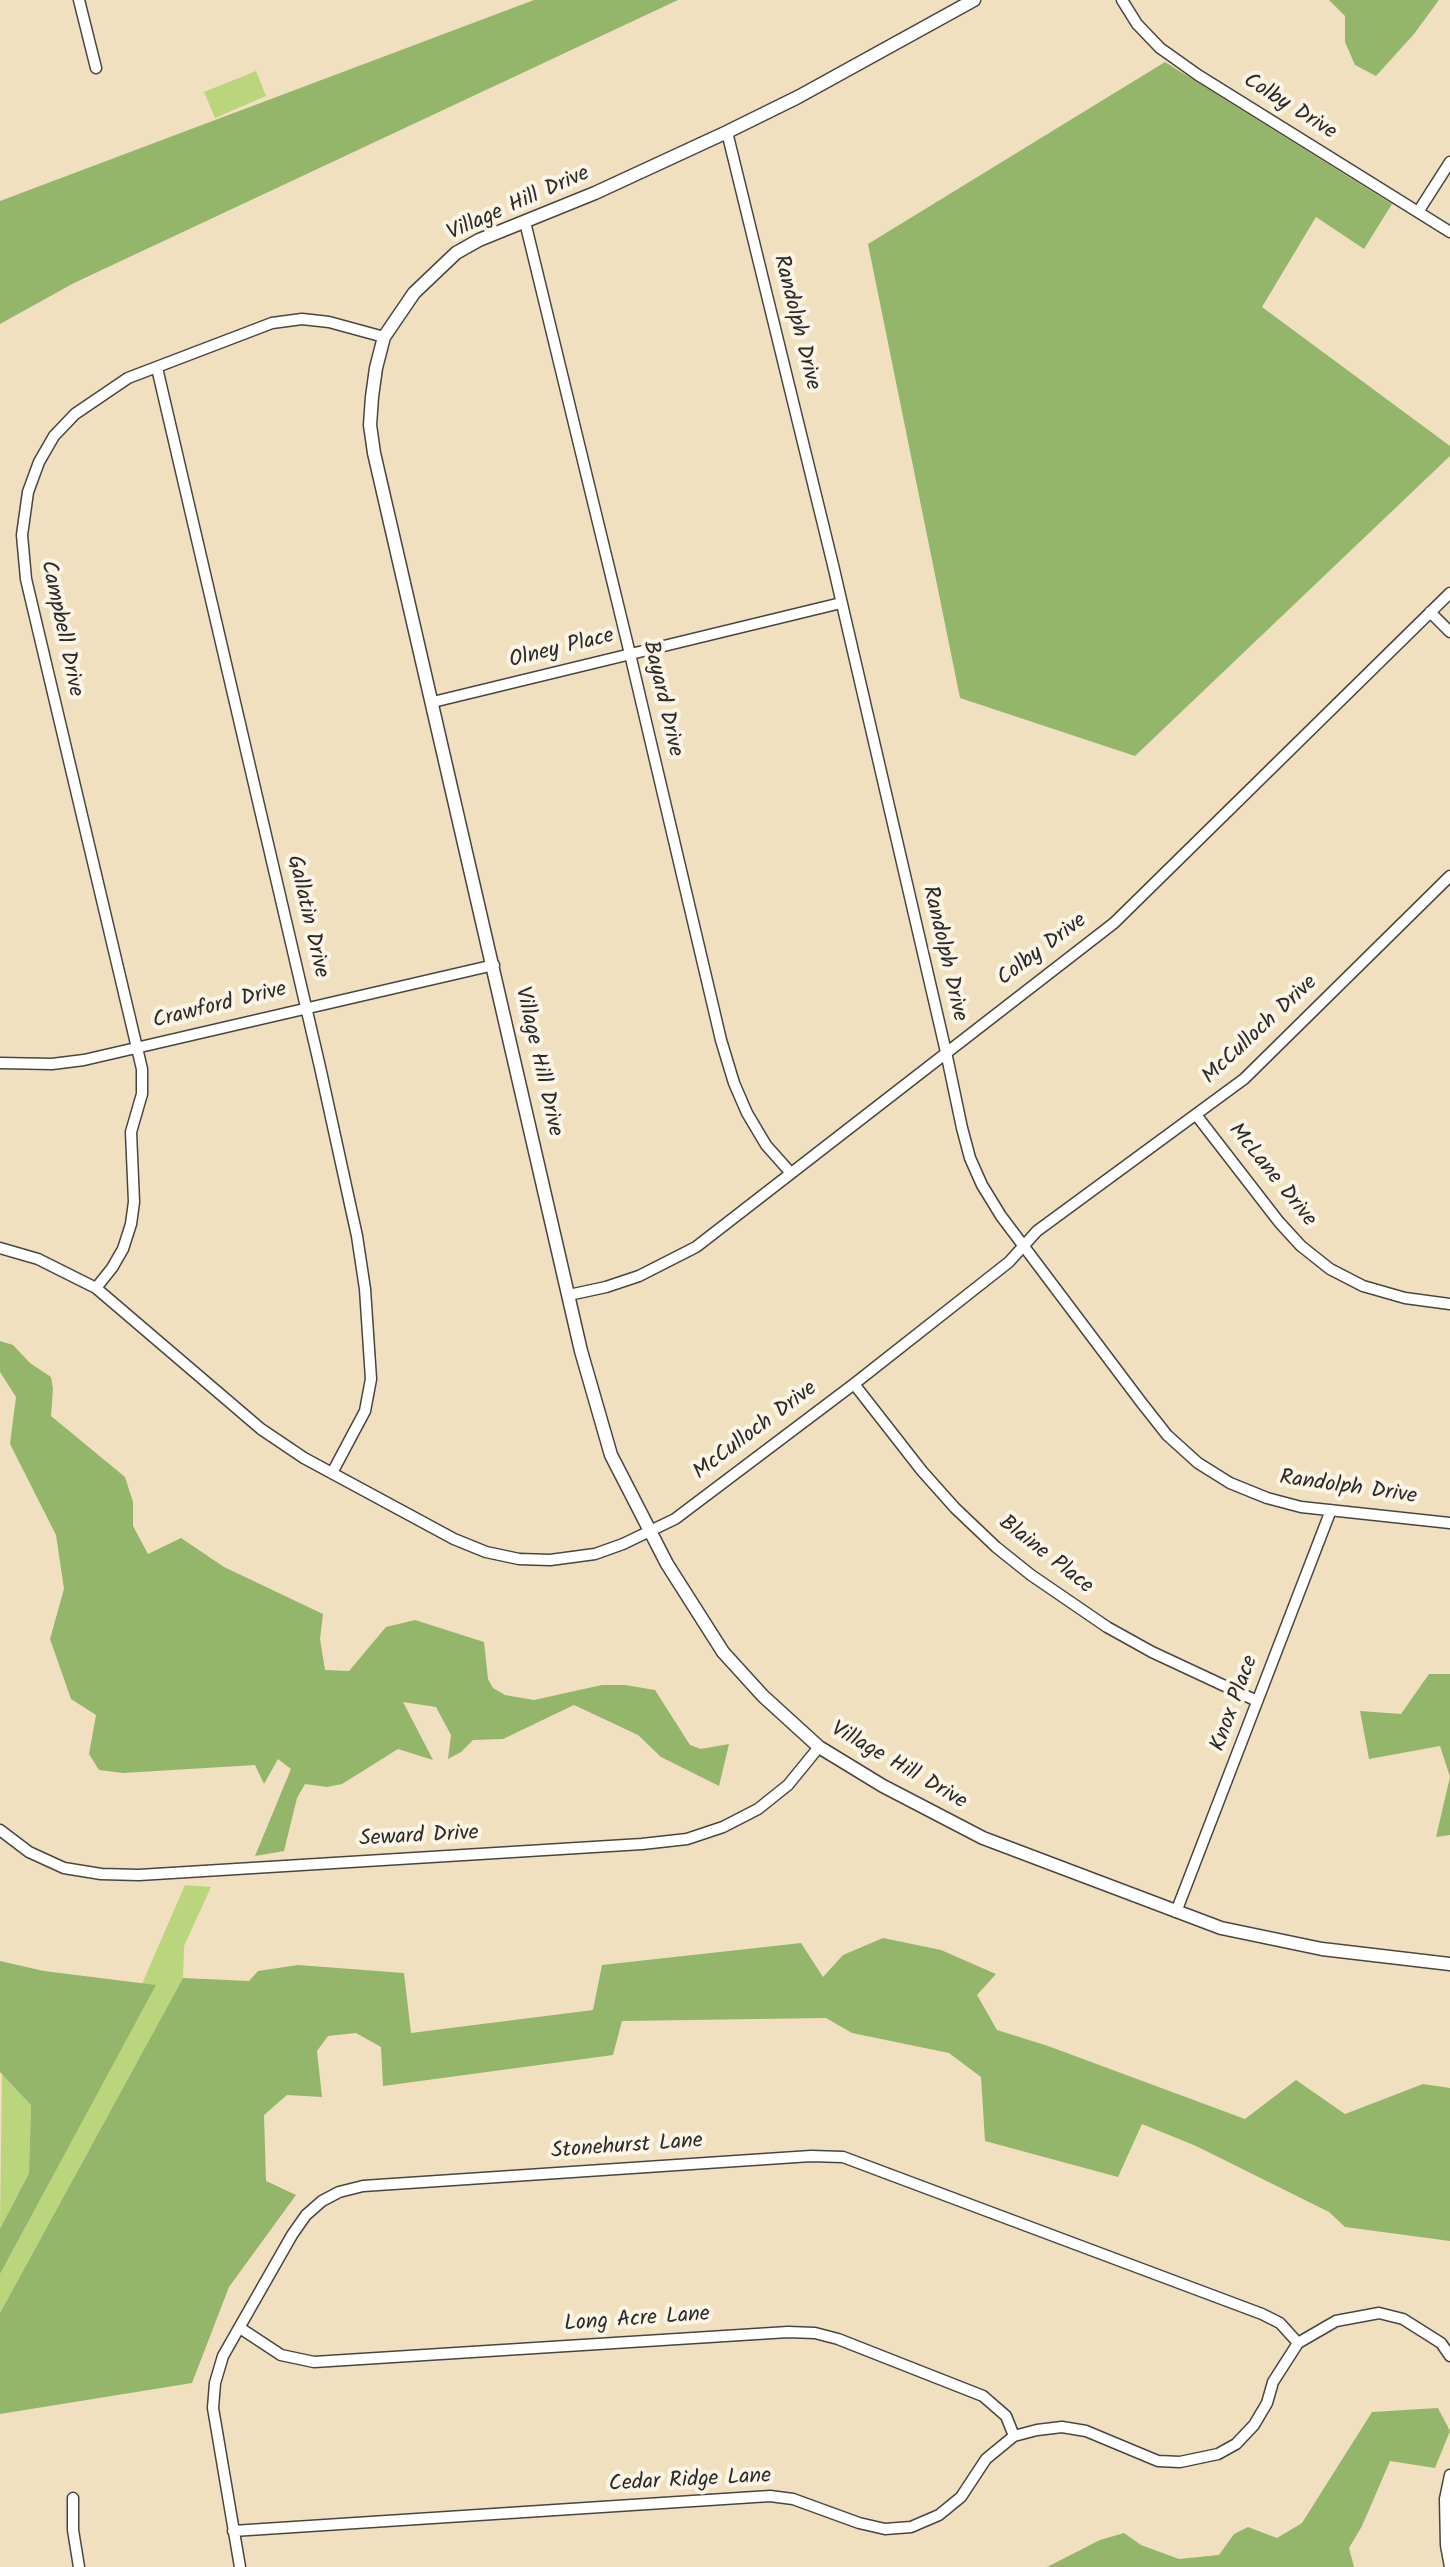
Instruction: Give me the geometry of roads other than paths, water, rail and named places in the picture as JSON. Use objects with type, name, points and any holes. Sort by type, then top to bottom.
[{"type":"street","points":[[79,0],[96,68]]},
{"type":"street","name":"Village Hill Drive","points":[[974,0],[798,97],[727,132],[456,253],[414,293],[384,337],[372,397],[370,425],[374,453],[597,1412],[611,1455],[648,1532],[723,1652],[763,1696],[819,1747],[883,1786],[983,1838],[1221,1928],[1274,1941],[1450,1964]]},
{"type":"street","name":"Colby Drive","points":[[1122,0],[1137,24],[1160,48],[1181,63],[1450,232]]},
{"type":"street","name":"Randolph Drive","points":[[727,132],[970,1158],[982,1185],[1023,1246],[1167,1435],[1198,1463],[1230,1483],[1301,1507],[1450,1523]]},
{"type":"street","points":[[1418,212],[1450,162]]},
{"type":"street","name":"Bayard Drive","points":[[525,222],[729,1069],[747,1113],[766,1145],[790,1172]]},
{"type":"street","name":"Campbell Drive","points":[[96,1288],[123,1249],[131,1224],[134,1179],[131,1132],[142,1094],[142,1069],[26,579],[22,535],[28,492],[39,462],[54,436],[75,414],[128,378],[272,323],[302,319],[329,322],[384,337]]},
{"type":"street","name":"Gallatin Drive","points":[[157,368],[357,1236],[365,1289],[371,1379],[365,1411],[332,1473]]},
{"type":"street","name":"Colby Drive","points":[[569,1295],[606,1287],[667,1263],[696,1247],[1114,923],[1450,593]]},
{"type":"street","name":"Olney Place","points":[[433,702],[841,603]]},
{"type":"street","points":[[1430,612],[1450,632]]},
{"type":"street","name":"McCulloch Drive","points":[[0,1248],[38,1259],[96,1288],[261,1429],[332,1473],[454,1539],[486,1552],[519,1559],[550,1560],[595,1554],[675,1519],[1009,1262],[1037,1231],[1244,1079],[1450,876]]},
{"type":"street","name":"Crawford Drive","points":[[0,1063],[52,1064],[136,1049],[494,965]]},
{"type":"street","name":"McLane Drive","points":[[1197,1116],[1279,1222],[1301,1246],[1330,1269],[1363,1286],[1405,1298],[1450,1304]]},
{"type":"street","name":"Blaine Place","points":[[854,1384],[955,1508],[1031,1575],[1107,1627],[1152,1652],[1257,1701]]},
{"type":"street","name":"Knox Place","points":[[1176,1912],[1331,1510]]},
{"type":"street","name":"Seward Drive","points":[[0,1830],[29,1852],[64,1868],[126,1875],[642,1844],[687,1839],[723,1827],[758,1809],[788,1785],[819,1747]]},
{"type":"street","name":"Stonehurst Lane","points":[[240,2567],[213,2408],[215,2383],[223,2356],[292,2235],[306,2215],[339,2192],[395,2184],[811,2156],[843,2157],[1262,2314],[1280,2323],[1298,2343]]},
{"type":"street","points":[[1014,2436],[1062,2427],[1086,2431],[1158,2461],[1180,2462],[1218,2454],[1236,2444],[1254,2425],[1267,2403],[1273,2382],[1298,2343],[1336,2321],[1379,2313],[1403,2319],[1441,2343],[1450,2356]]},
{"type":"street","name":"Long Acre Lane","points":[[240,2328],[281,2355],[314,2362],[773,2333],[815,2333],[838,2339],[983,2396],[1006,2416],[1014,2436]]},
{"type":"street","name":"Cedar Ridge Lane","points":[[233,2531],[770,2496],[793,2499],[885,2529],[911,2527],[939,2515],[961,2497],[986,2459],[1014,2436]]},
{"type":"street","points":[[1450,2475],[1445,2499],[1450,2567]]},
{"type":"street","points":[[73,2498],[73,2530],[79,2567]]}]
